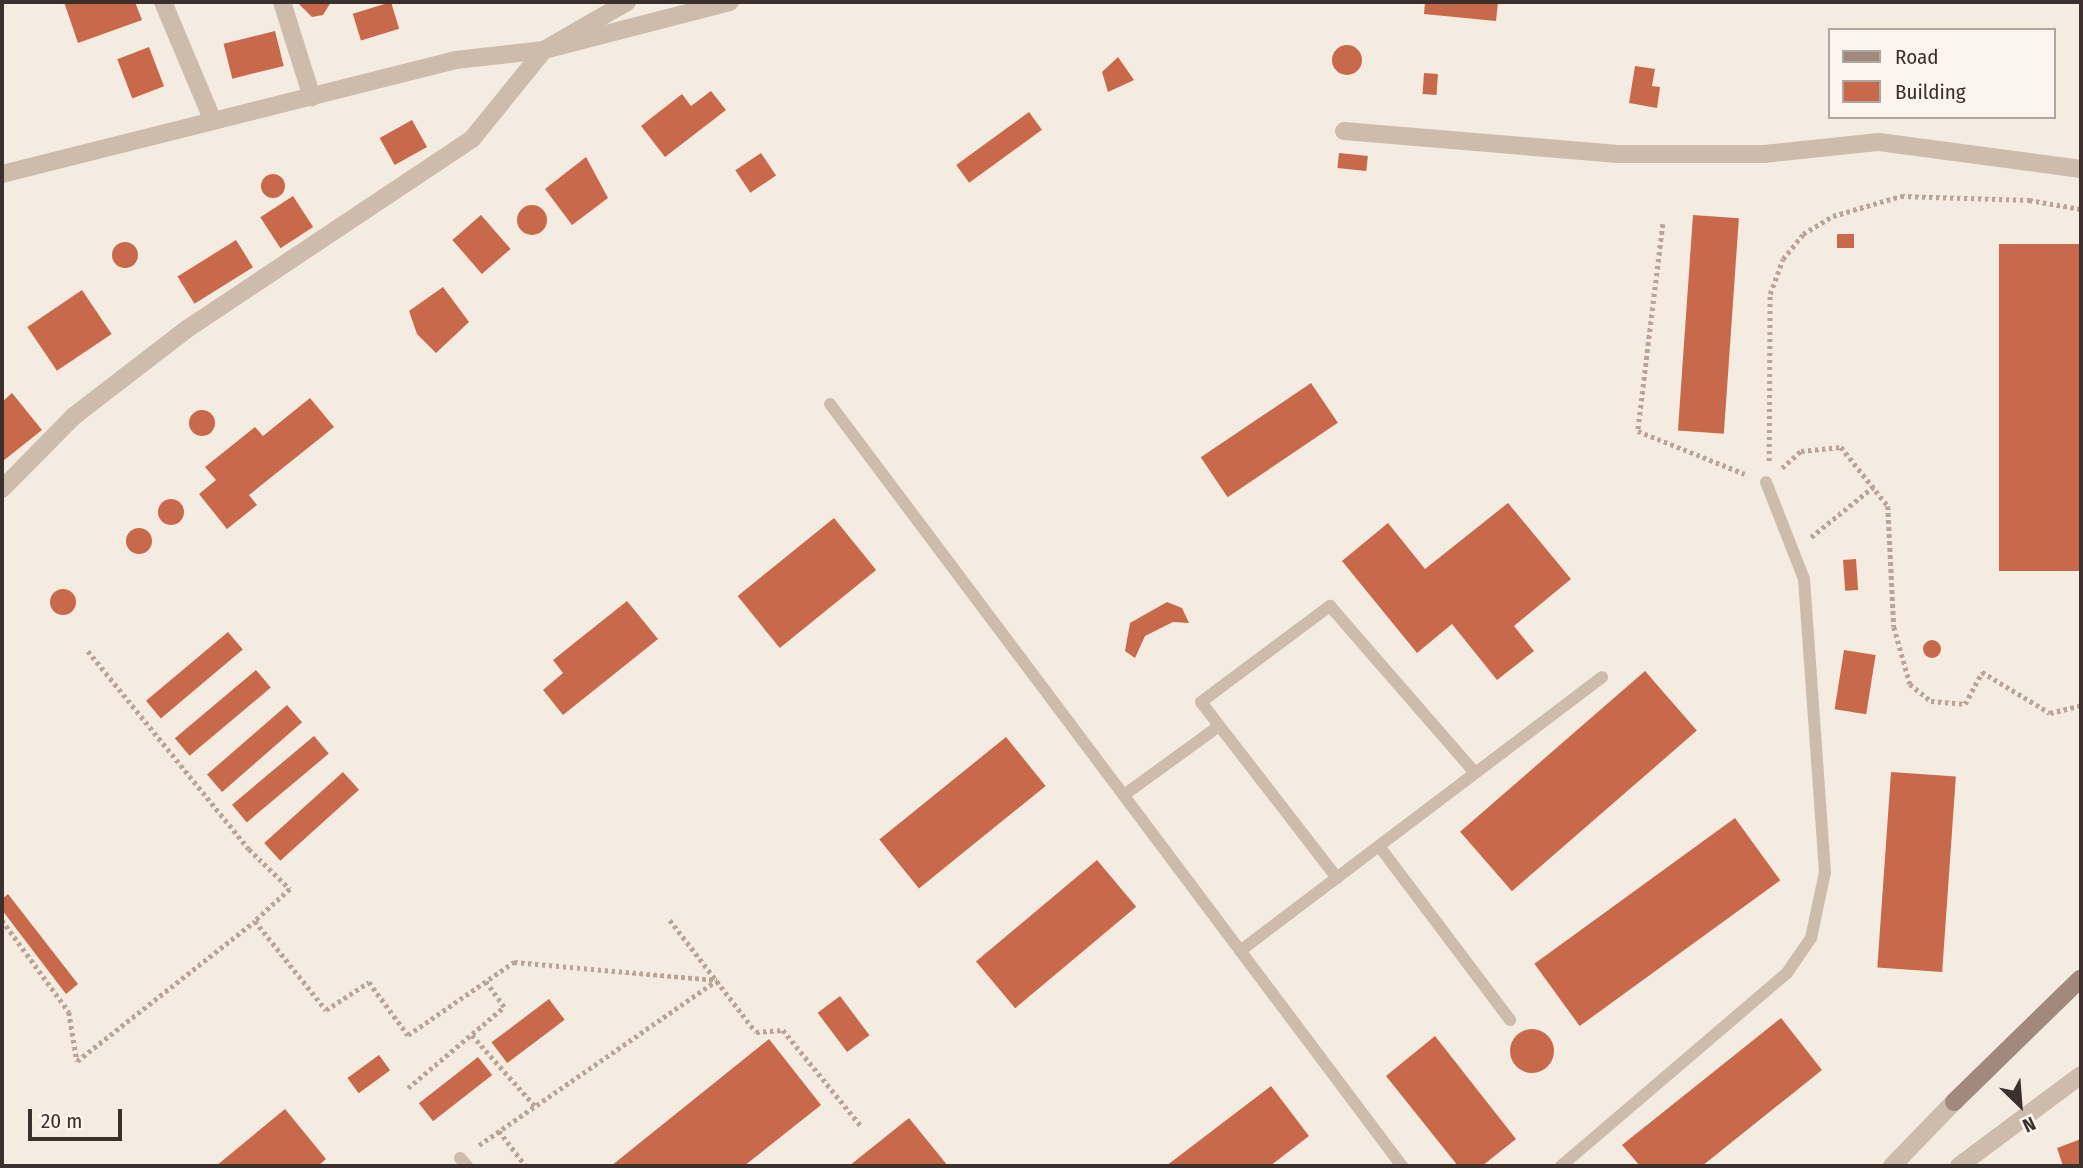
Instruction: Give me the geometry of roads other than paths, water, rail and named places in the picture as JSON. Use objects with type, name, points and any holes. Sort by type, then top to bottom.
[{"type":"main road","points":[[1954,1102],[2081,978]]},
{"type":"street","points":[[163,2],[213,121]]},
{"type":"street","points":[[282,2],[312,97]]},
{"type":"street","points":[[2,489],[74,416],[187,329],[472,139],[544,50],[627,2]]},
{"type":"street","points":[[2,174],[456,60],[544,50],[730,2]]},
{"type":"street","points":[[1344,131],[1618,154],[1764,154],[1879,142],[2081,169]]},
{"type":"street","points":[[1959,1166],[2081,1075]]},
{"type":"street","points":[[1892,1166],[1954,1102]]},
{"type":"lane","points":[[830,404],[1241,951],[1395,1164]]},
{"type":"lane","points":[[1561,1166],[1787,973],[1811,939],[1825,872],[1804,579],[1766,482]]},
{"type":"lane","points":[[1337,878],[1200,702],[1331,606],[1475,773]]},
{"type":"lane","points":[[1241,951],[1602,677]]},
{"type":"lane","points":[[1124,795],[1220,726]]},
{"type":"lane","points":[[1379,846],[1510,1020]]}]
